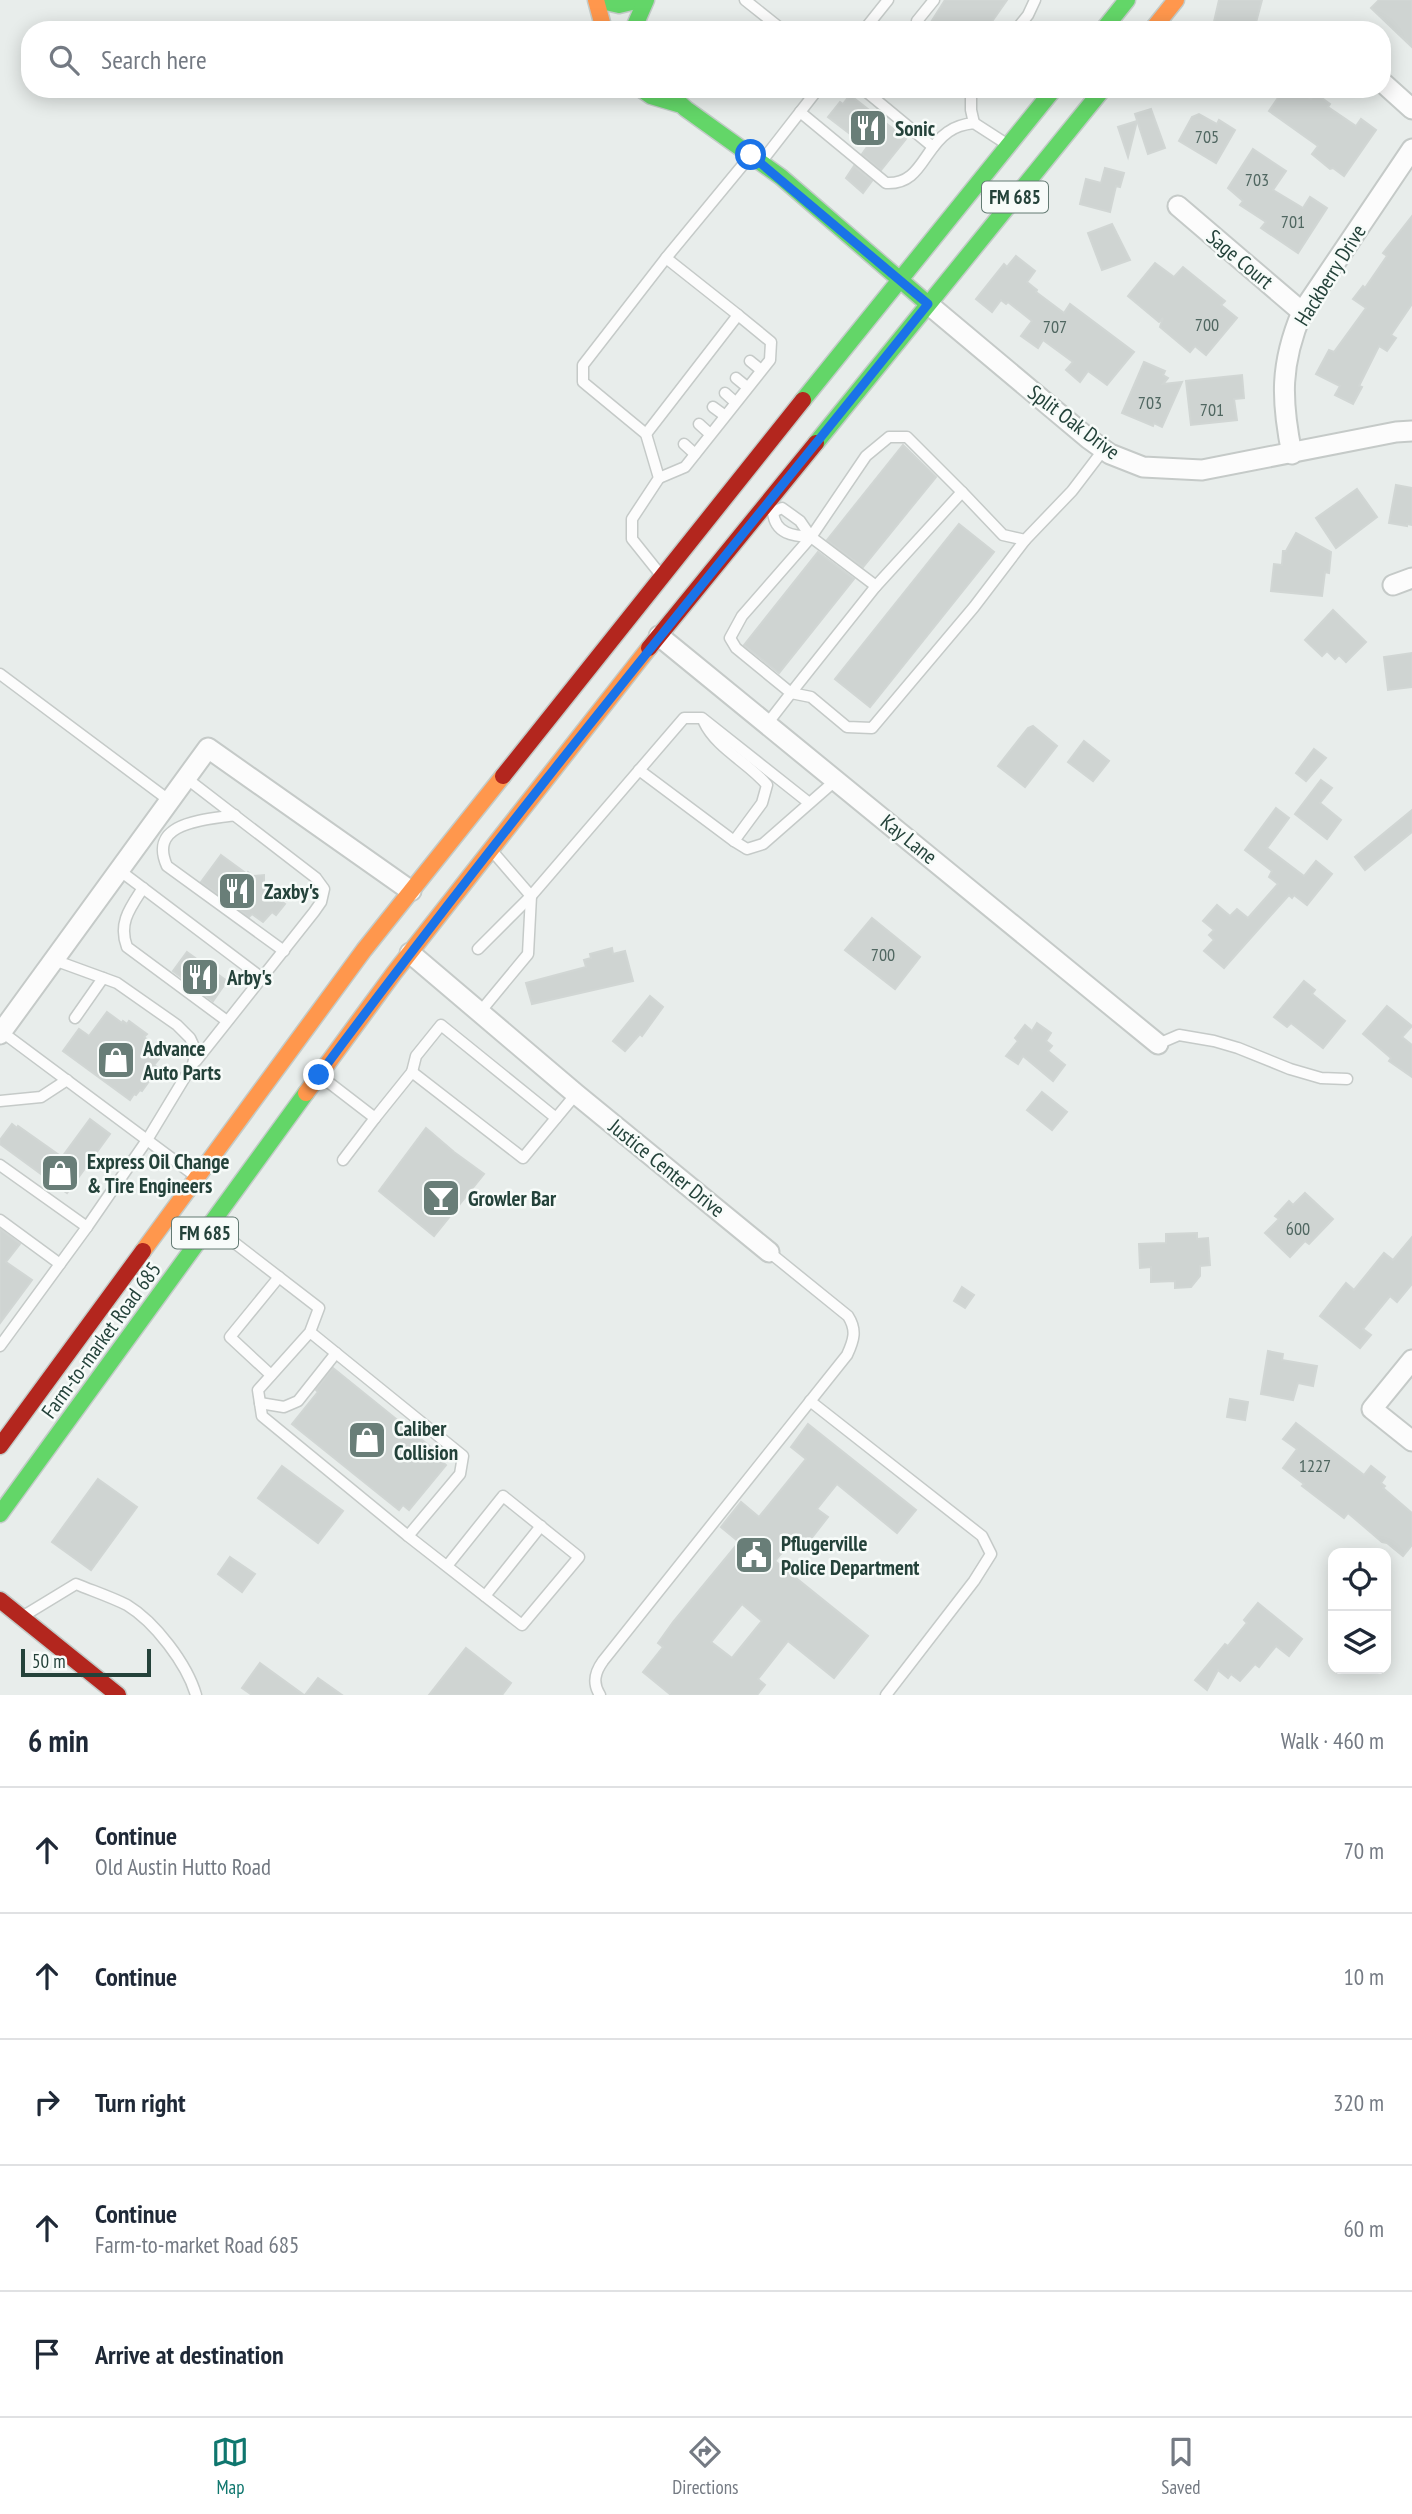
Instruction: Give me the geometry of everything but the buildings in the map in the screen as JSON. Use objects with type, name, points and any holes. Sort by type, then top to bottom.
[{"type":"main road","points":[[597,0],[609,5],[623,6],[640,0]]},
{"type":"main road","points":[[597,0],[602,21]]},
{"type":"main road","points":[[637,21],[646,0]]},
{"type":"main road","points":[[1110,21],[1127,0]]},
{"type":"main road","points":[[1159,21],[1176,0]]},
{"type":"main road","points":[[658,98],[678,104]]},
{"type":"main road","points":[[672,98],[756,158],[928,304]]},
{"type":"main road","name":"FM 685","points":[[411,891],[1047,98]]},
{"type":"main road","name":"FM 685","points":[[410,953],[659,636],[769,510],[928,304],[1096,98]]},
{"type":"main road","name":"Farm-to-market Road 685","points":[[0,1447],[364,950],[411,891]]},
{"type":"main road","name":"Farm-to-market Road 685","points":[[0,1514],[410,953]]},
{"type":"main road","points":[[0,1600],[118,1695]]},
{"type":"street","points":[[1391,90],[1412,109]]},
{"type":"street","name":"Hackberry Drive","points":[[1292,454],[1283,390],[1285,362],[1291,338],[1302,312],[1412,149]]},
{"type":"street","name":"Sage Court","points":[[1178,206],[1302,312]]},
{"type":"street","name":"Split Oak Drive","points":[[928,304],[1104,449],[1127,462],[1143,467],[1178,471],[1202,470],[1412,431]]},
{"type":"street","points":[[1393,585],[1412,578]]},
{"type":"street","name":"Kay Lane","points":[[659,636],[1158,1044]]},
{"type":"street","points":[[1,1033],[208,748],[411,891]]},
{"type":"street","name":"Justice Center Drive","points":[[410,953],[576,1094],[769,1252]]},
{"type":"street","points":[[1412,1360],[1372,1409],[1412,1441]]},
{"type":"lane","points":[[745,0],[771,21]]},
{"type":"lane","points":[[871,21],[888,0]]},
{"type":"lane","points":[[918,21],[934,0]]},
{"type":"lane","points":[[1023,21],[1035,0]]},
{"type":"lane","points":[[659,478],[646,434],[583,382],[583,365],[666,258],[811,98]]},
{"type":"lane","points":[[874,98],[933,147]]},
{"type":"lane","points":[[970,98],[974,123],[1009,145]]},
{"type":"lane","points":[[800,112],[886,183],[900,184],[910,178],[948,131],[974,123]]},
{"type":"lane","points":[[662,576],[632,539],[632,519],[659,478],[685,467],[770,360],[771,342],[666,258]]},
{"type":"lane","points":[[646,434],[661,424],[676,405],[689,388],[695,370],[738,315]]},
{"type":"lane","points":[[721,337],[731,345]]},
{"type":"lane","points":[[707,355],[716,362]]},
{"type":"lane","points":[[750,360],[761,370]]},
{"type":"lane","points":[[695,370],[704,377]]},
{"type":"lane","points":[[736,378],[747,387]]},
{"type":"lane","points":[[725,393],[735,402]]},
{"type":"lane","points":[[713,407],[724,415]]},
{"type":"lane","points":[[699,425],[710,434]]},
{"type":"lane","points":[[1025,540],[1003,535],[907,437],[888,437],[866,456],[811,537],[742,615],[730,638],[736,648],[791,693],[811,696],[847,727],[872,728],[974,607],[1025,540],[1072,491],[1104,449]]},
{"type":"lane","points":[[684,444],[695,454]]},
{"type":"lane","points":[[767,724],[876,586],[962,492]]},
{"type":"lane","points":[[811,537],[789,535],[779,529],[769,510],[782,508],[800,520],[811,537],[876,586]]},
{"type":"lane","points":[[0,674],[170,801]]},
{"type":"lane","points":[[478,950],[531,896],[684,718],[702,718],[808,802]]},
{"type":"lane","points":[[702,718],[709,733],[767,785],[762,803],[734,841]]},
{"type":"lane","points":[[639,770],[747,849],[763,844],[836,779]]},
{"type":"lane","points":[[0,1346],[147,1140],[193,1064],[321,902],[324,889],[316,878],[186,778]]},
{"type":"lane","points":[[235,815],[179,826],[171,832],[163,847],[163,857],[167,866],[284,951]]},
{"type":"lane","points":[[480,1012],[528,954],[531,896],[491,850]]},
{"type":"lane","points":[[119,870],[262,978]]},
{"type":"lane","points":[[143,888],[124,920],[123,935],[127,947],[228,1021]]},
{"type":"lane","points":[[54,960],[117,983],[177,1026],[190,1038],[196,1051],[193,1064]]},
{"type":"lane","points":[[75,1018],[103,978]]},
{"type":"lane","points":[[343,1160],[412,1072],[416,1056],[441,1025],[556,1118]]},
{"type":"lane","points":[[1,1033],[197,1178]]},
{"type":"lane","points":[[1158,1044],[1179,1035],[1214,1041],[1321,1078],[1347,1079]]},
{"type":"lane","points":[[412,1072],[523,1158],[576,1094]]},
{"type":"lane","points":[[319,1075],[375,1118]]},
{"type":"lane","points":[[0,1101],[41,1097],[67,1080]]},
{"type":"lane","points":[[0,1165],[87,1227]]},
{"type":"lane","points":[[0,1220],[60,1264]]},
{"type":"lane","points":[[211,1225],[319,1308],[310,1332],[258,1390],[262,1416],[408,1536],[522,1625],[579,1557],[503,1496],[447,1566]]},
{"type":"lane","name":"Justice Center Drive","points":[[600,1695],[595,1680],[603,1661],[848,1354],[853,1344],[854,1325],[848,1317],[769,1252]]},
{"type":"lane","points":[[271,1375],[230,1337],[279,1277]]},
{"type":"lane","points":[[310,1332],[464,1456],[460,1474],[408,1536]]},
{"type":"lane","points":[[260,1403],[284,1407],[298,1401],[335,1353]]},
{"type":"lane","points":[[810,1401],[982,1536],[991,1554],[974,1581],[886,1695]]},
{"type":"lane","points":[[485,1596],[541,1526]]},
{"type":"lane","points":[[21,1617],[76,1584],[128,1606],[165,1639],[191,1678],[196,1695]]},
{"type":"traffic: fast","points":[[597,0],[619,5],[640,0]]},
{"type":"traffic: fast","points":[[637,21],[646,0]]},
{"type":"traffic: fast","points":[[1110,21],[1127,0]]},
{"type":"traffic: fast","points":[[658,98],[678,104]]},
{"type":"traffic: fast","points":[[674,98],[781,177],[928,304]]},
{"type":"traffic: fast","points":[[803,400],[1047,98]]},
{"type":"traffic: fast","points":[[816,443],[1096,98]]},
{"type":"traffic: fast","points":[[0,1514],[306,1093]]},
{"type":"traffic: slow","points":[[596,0],[602,21]]},
{"type":"traffic: slow","points":[[1159,21],[1176,0]]},
{"type":"traffic: slow","points":[[306,1093],[394,973],[649,648]]},
{"type":"traffic: slow","points":[[143,1251],[364,950],[503,776]]},
{"type":"traffic: jam","points":[[503,776],[803,400]]},
{"type":"traffic: jam","points":[[649,648],[816,443]]},
{"type":"traffic: jam","points":[[0,1446],[143,1251]]},
{"type":"traffic: jam","points":[[0,1600],[118,1695]]},
{"type":"place","name":"Sonic","points":[[868,128]]},
{"type":"place","name":"Zaxby's","points":[[237,891]]},
{"type":"place","name":"Arby's","points":[[200,977]]},
{"type":"place","name":"Advance Auto Parts","points":[[116,1060]]},
{"type":"place","name":"Express Oil Change & Tire Engineers","points":[[60,1173]]},
{"type":"place","name":"Growler Bar","points":[[441,1198]]},
{"type":"place","name":"Caliber Collision","points":[[367,1440]]},
{"type":"place","name":"Pflugerville Police Department","points":[[754,1555]]},
{"type":"route","points":[[319,1075],[394,973],[659,636],[928,304],[751,155]]}]
